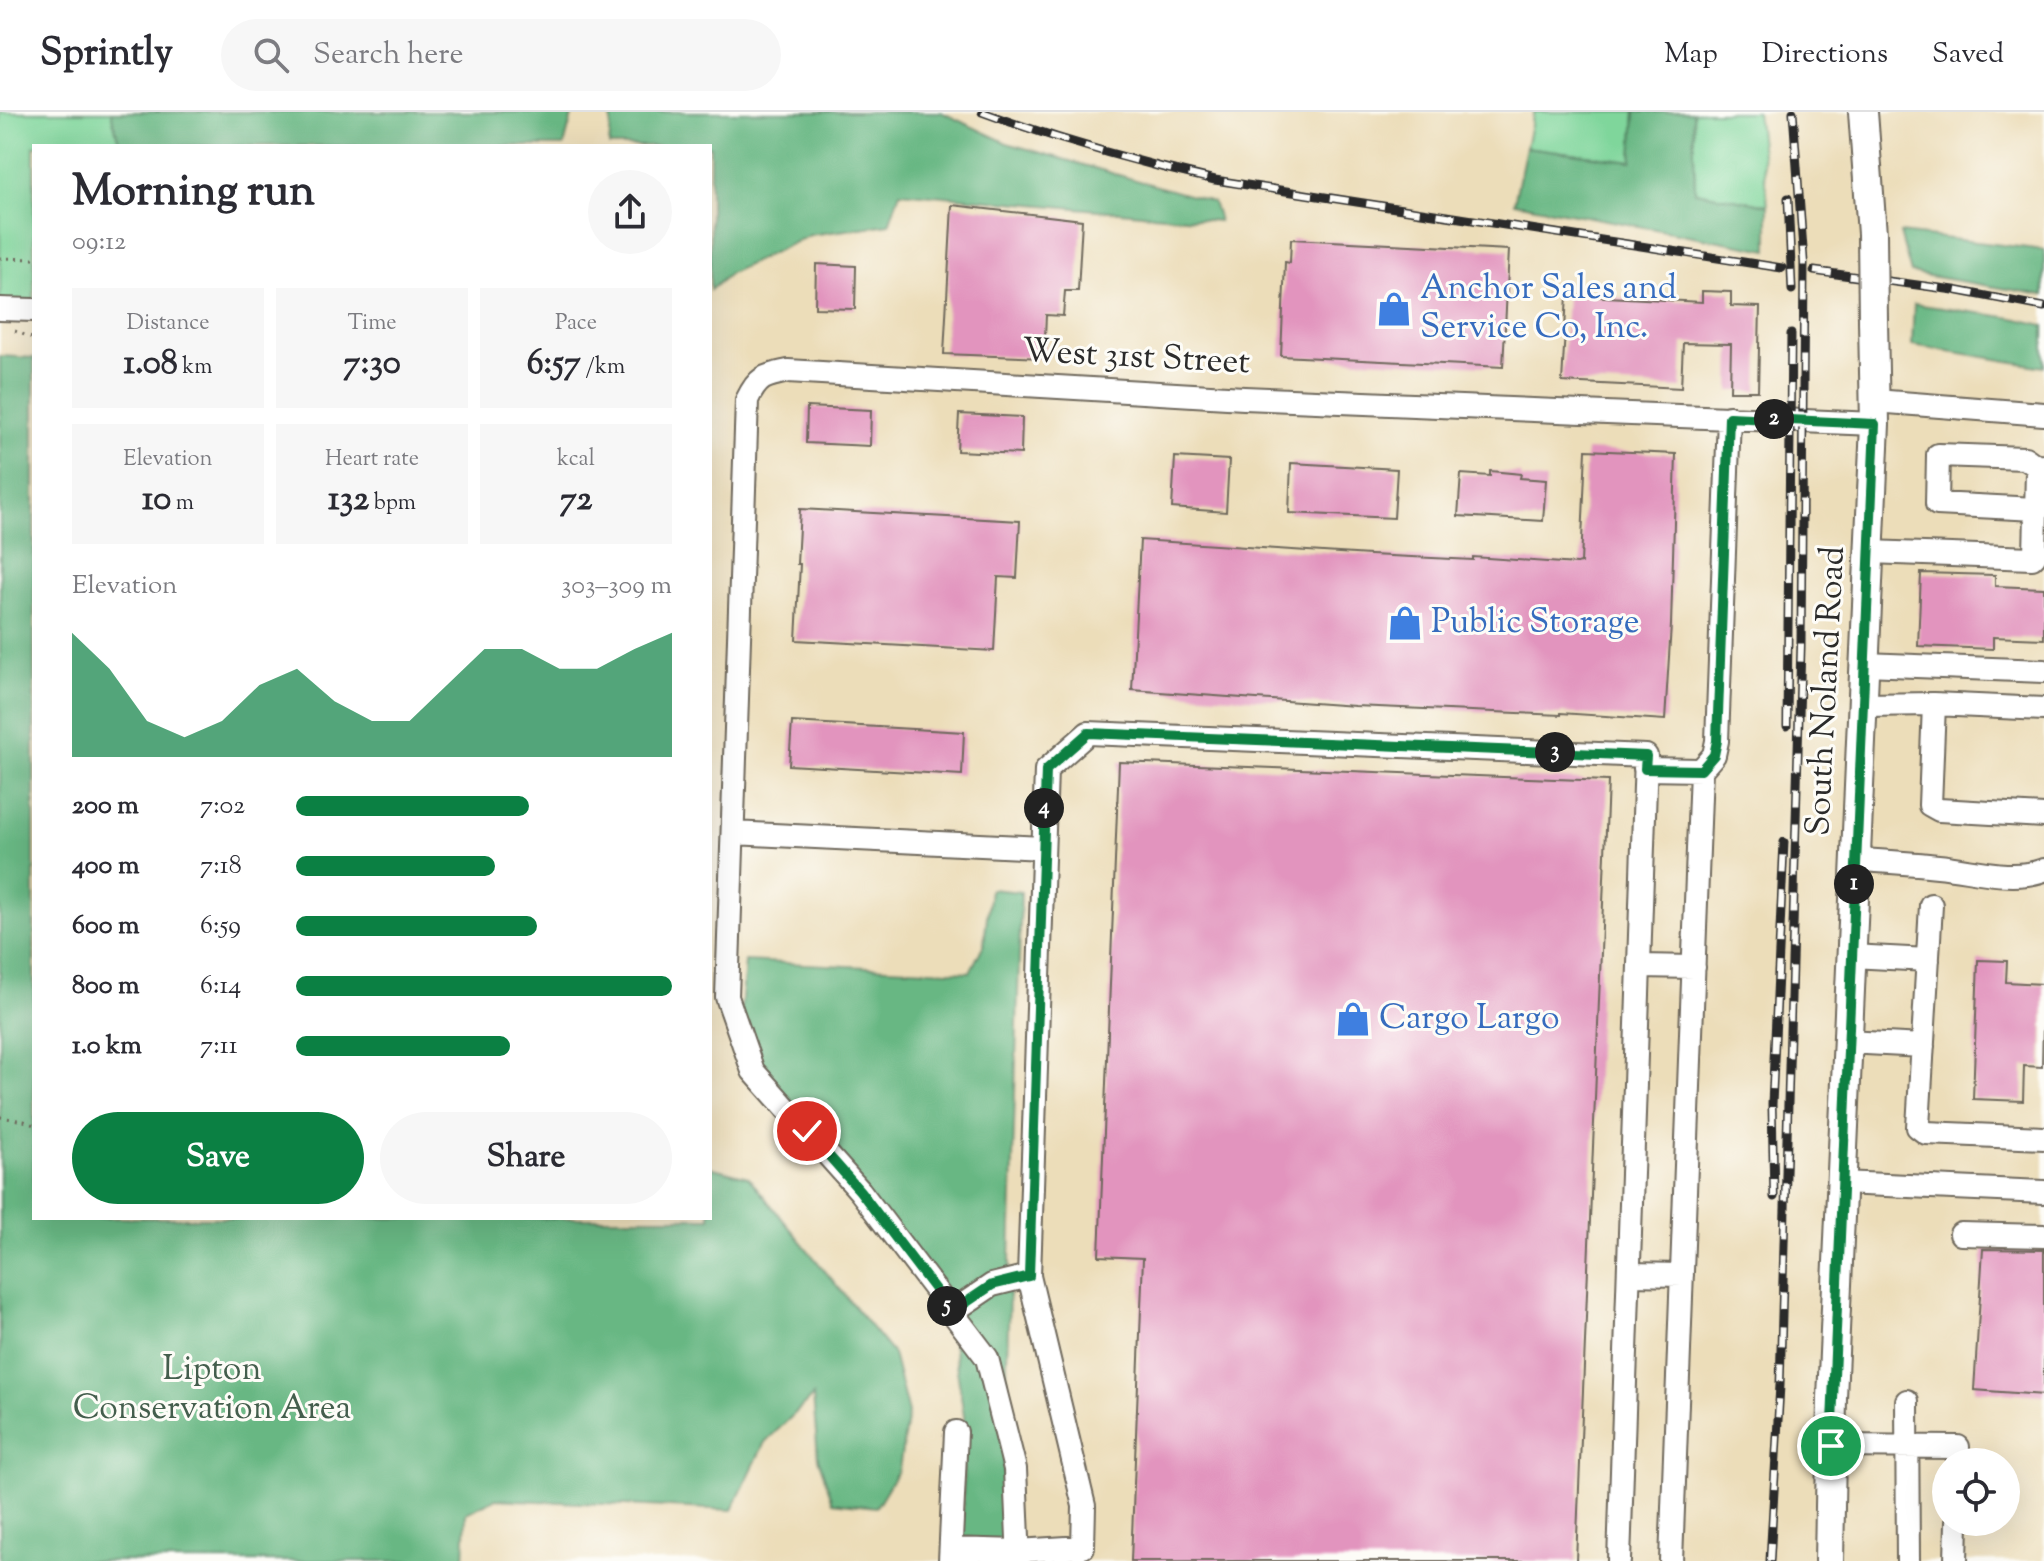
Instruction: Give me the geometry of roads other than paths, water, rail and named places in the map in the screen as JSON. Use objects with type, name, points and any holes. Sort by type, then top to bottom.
[{"type":"main road","name":"South Noland Road","points":[[1829,1561],[1841,1183],[1875,413],[1872,234],[1863,112]]},
{"type":"street","points":[[0,309],[32,310]]},
{"type":"street","name":"West 31st Street","points":[[733,833],[747,400],[754,386],[765,376],[788,371],[1244,398],[1729,417],[1875,413],[2044,414]]},
{"type":"street","points":[[1671,1561],[1701,770],[1714,755],[1717,741],[1729,417]]},
{"type":"street","points":[[1870,552],[2032,558],[2035,555],[2041,467],[2025,458],[1938,455],[1937,504],[2036,509]]},
{"type":"street","points":[[1865,664],[2044,671]]},
{"type":"street","points":[[1863,705],[1934,704],[2044,709]]},
{"type":"street","points":[[1934,704],[1930,805],[1939,810],[2044,816]]},
{"type":"street","points":[[956,1432],[950,1555],[1019,1556],[1083,1547],[1084,1506],[1029,1276],[1046,770],[1088,733],[1646,756],[1619,1561]]},
{"type":"street","points":[[1645,769],[1701,770]]},
{"type":"street","points":[[1019,1556],[1015,1469],[987,1358],[860,1191],[753,1071],[719,997],[733,833],[1043,848]]},
{"type":"street","points":[[1856,859],[1995,874],[2032,874],[2044,870]]},
{"type":"street","points":[[1931,905],[1918,1127],[1926,1133],[2044,1138]]},
{"type":"street","points":[[1851,956],[1928,960]]},
{"type":"street","points":[[1641,966],[1694,967]]},
{"type":"street","points":[[1847,1042],[1923,1046]]},
{"type":"street","points":[[1841,1183],[2044,1192]]},
{"type":"street","points":[[1961,1234],[2044,1236]]},
{"type":"street","points":[[1630,1274],[1682,1275]]},
{"type":"street","points":[[952,1312],[992,1285],[1029,1276]]},
{"type":"street","points":[[1907,1401],[1908,1561]]},
{"type":"street","points":[[1831,1446],[1958,1448]]},
{"type":"street","points":[[1956,1561],[1957,1536]]},
{"type":"railway","points":[[982,112],[1098,150],[1215,180],[1782,268]]},
{"type":"railway","points":[[1770,1561],[1780,1385],[1801,645],[1804,263],[1793,112]]},
{"type":"railway","points":[[1788,198],[1792,290]]},
{"type":"railway","points":[[1814,271],[1954,290],[2044,307]]},
{"type":"railway","points":[[1787,726],[1791,334]]},
{"type":"railway","points":[[1774,1197],[1772,1104],[1784,842]]},
{"type":"place","name":"Anchor Sales and Service Co, Inc.","points":[[1394,309]]},
{"type":"place","name":"Public Storage","points":[[1405,623]]},
{"type":"place","name":"Cargo Largo","points":[[1353,1019]]},
{"type":"park label","name":"Lipton Conservation Area","points":[[212,1390]]}]
